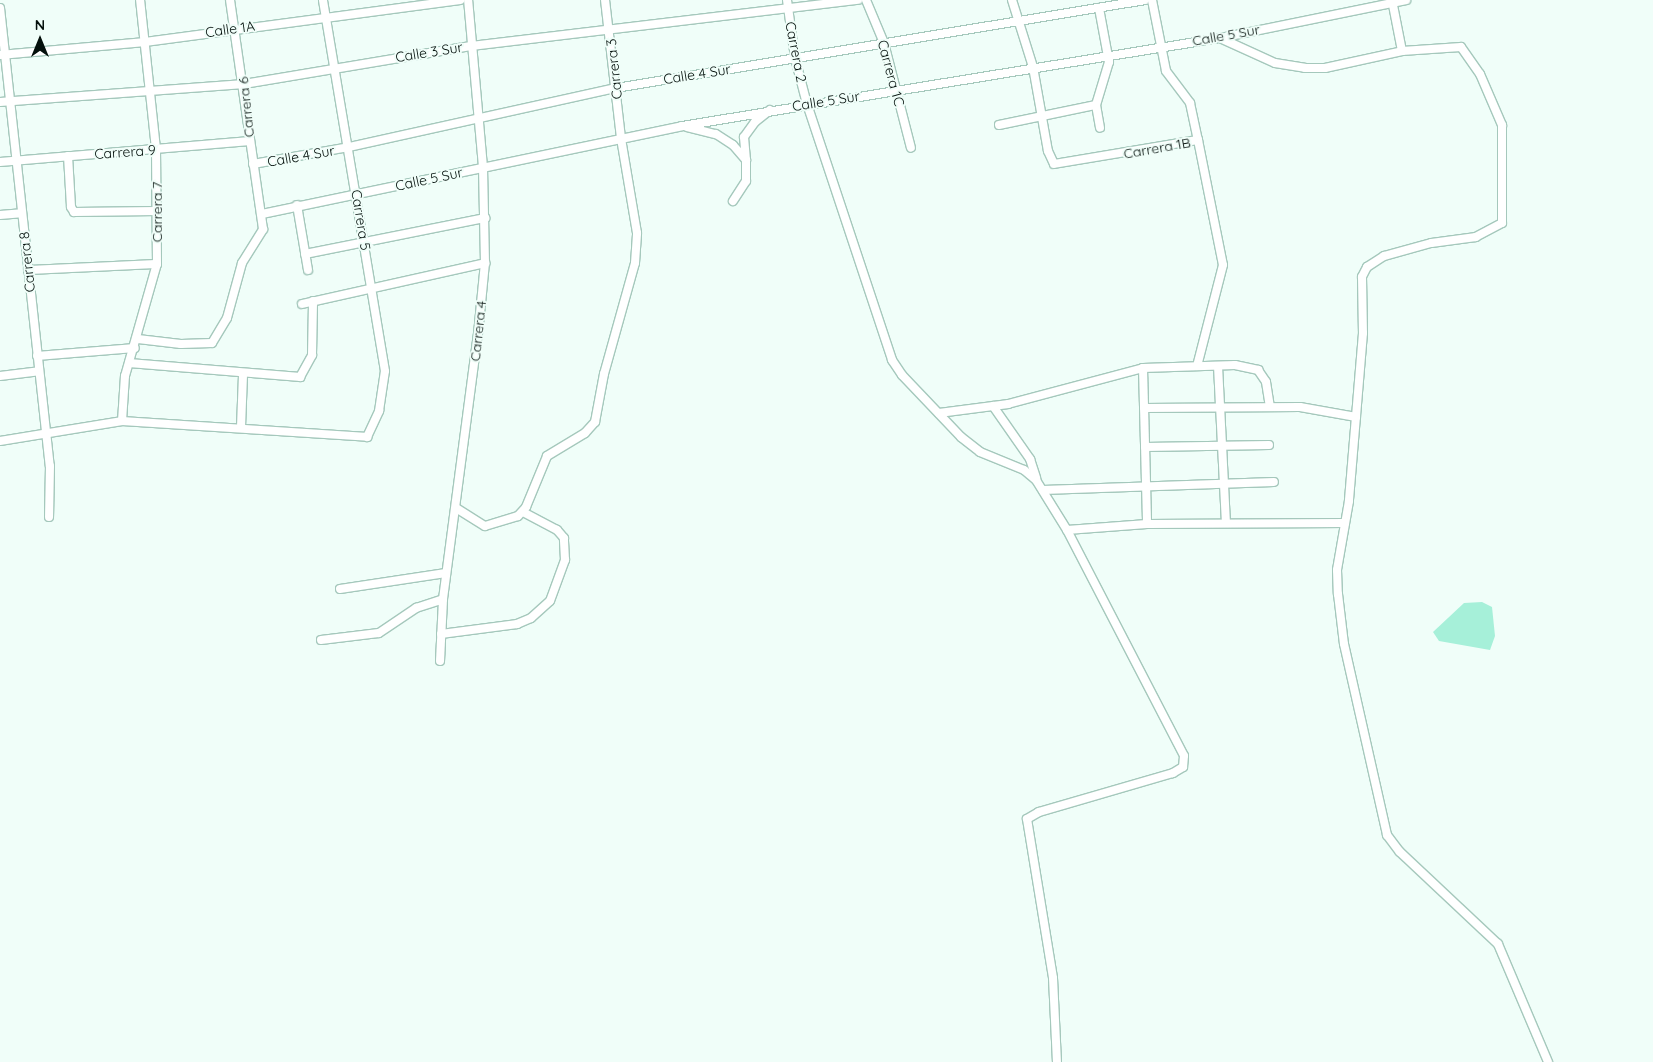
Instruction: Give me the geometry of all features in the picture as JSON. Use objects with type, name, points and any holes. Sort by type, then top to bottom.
[{"type":"street","name":"Carrera 7","points":[[122,421],[129,364],[138,339],[157,264],[156,149],[140,0]]},
{"type":"street","name":"Carrera 6","points":[[138,339],[181,344],[207,344],[217,338],[227,318],[242,263],[262,232],[262,214],[253,164],[244,84],[230,0]]},
{"type":"street","name":"Carrera 5","points":[[241,427],[367,437],[379,411],[386,378],[350,147],[322,0]]},
{"type":"street","name":"Calle 1A","points":[[3,55],[145,42],[235,28],[460,0]]},
{"type":"street","name":"Carrera 4","points":[[440,661],[443,599],[456,508],[485,263],[483,167],[468,0]]},
{"type":"street","name":"Carrera 3","points":[[523,512],[547,456],[585,433],[595,422],[636,246],[634,202],[621,138],[605,0]]},
{"type":"street","name":"Carrera 2","points":[[787,0],[796,58],[807,104],[892,360],[952,430],[980,452],[1024,470],[1036,480]]},
{"type":"street","name":"Calle 3 Sur","points":[[0,102],[150,93],[244,84],[471,46],[788,10],[858,0]]},
{"type":"street","name":"Carrera 1C","points":[[866,0],[884,43],[911,148]]},
{"type":"street","name":"Carrera 1B","points":[[1012,0],[1033,67],[1048,151],[1053,163],[1057,165],[1198,140],[1223,266],[1197,366]]},
{"type":"street","name":"Calle 4 Sur","points":[[253,164],[350,147],[616,88],[884,43],[1018,23],[1145,0]]},
{"type":"street","points":[[1152,0],[1163,45],[1166,71],[1190,103],[1198,140]]},
{"type":"street","name":"Calle 5 Sur","points":[[262,214],[296,205],[682,126],[1163,45],[1220,38],[1392,1],[1406,0]]},
{"type":"street","points":[[1392,1],[1402,51]]},
{"type":"street","name":"Carrera 8","points":[[0,8],[3,55],[10,100],[50,466],[49,517]]},
{"type":"street","points":[[1098,8],[1108,55],[1096,105],[1100,128]]},
{"type":"street","points":[[1220,38],[1275,63],[1306,68],[1325,68],[1402,51],[1461,46],[1480,74],[1502,125],[1502,223],[1476,237],[1399,250],[1366,267],[1361,291],[1363,334],[1356,417],[1345,523],[1337,570],[1340,618],[1383,826],[1400,852],[1498,944],[1548,1062]]},
{"type":"street","points":[[999,125],[1096,105]]},
{"type":"street","points":[[734,201],[746,181],[744,137],[755,122],[770,110]]},
{"type":"street","points":[[682,126],[716,134],[734,145],[746,160]]},
{"type":"street","name":"Carrera 9","points":[[0,162],[250,141]]},
{"type":"street","points":[[68,156],[71,207],[74,212],[157,210]]},
{"type":"street","points":[[296,205],[308,270]]},
{"type":"street","points":[[0,215],[21,213]]},
{"type":"street","points":[[305,254],[485,218]]},
{"type":"street","points":[[302,304],[485,263]]},
{"type":"street","points":[[28,270],[157,264]]},
{"type":"street","points":[[129,364],[243,375],[300,377],[305,372],[315,338],[313,301]]},
{"type":"street","points":[[37,356],[135,348]]},
{"type":"street","points":[[940,414],[993,406],[1143,368],[1197,366],[1249,366],[1258,370],[1266,382],[1270,406]]},
{"type":"street","points":[[1218,366],[1226,523]]},
{"type":"street","points":[[1143,368],[1147,524]]},
{"type":"street","points":[[0,376],[39,371]]},
{"type":"street","points":[[0,441],[122,421],[241,427],[243,375]]},
{"type":"street","points":[[993,406],[1030,460],[1036,480],[1067,530],[1185,759],[1181,770],[1038,812],[1027,819],[1053,978],[1056,1062]]},
{"type":"street","points":[[1144,408],[1220,406],[1305,407],[1326,414],[1356,417]]},
{"type":"street","points":[[1145,447],[1269,445]]},
{"type":"street","points":[[1043,490],[1274,482]]},
{"type":"street","points":[[441,634],[517,624],[530,618],[550,601],[565,560],[564,538],[557,530],[523,512],[490,527],[456,508]]},
{"type":"street","points":[[1067,530],[1147,524],[1345,523]]},
{"type":"street","points":[[340,589],[446,573]]},
{"type":"street","points":[[321,640],[379,634],[416,608],[443,599]]},
{"type":"shaded area","points":[[1482,602],[1492,607],[1495,636],[1490,650],[1439,641],[1433,632],[1464,603]]}]
